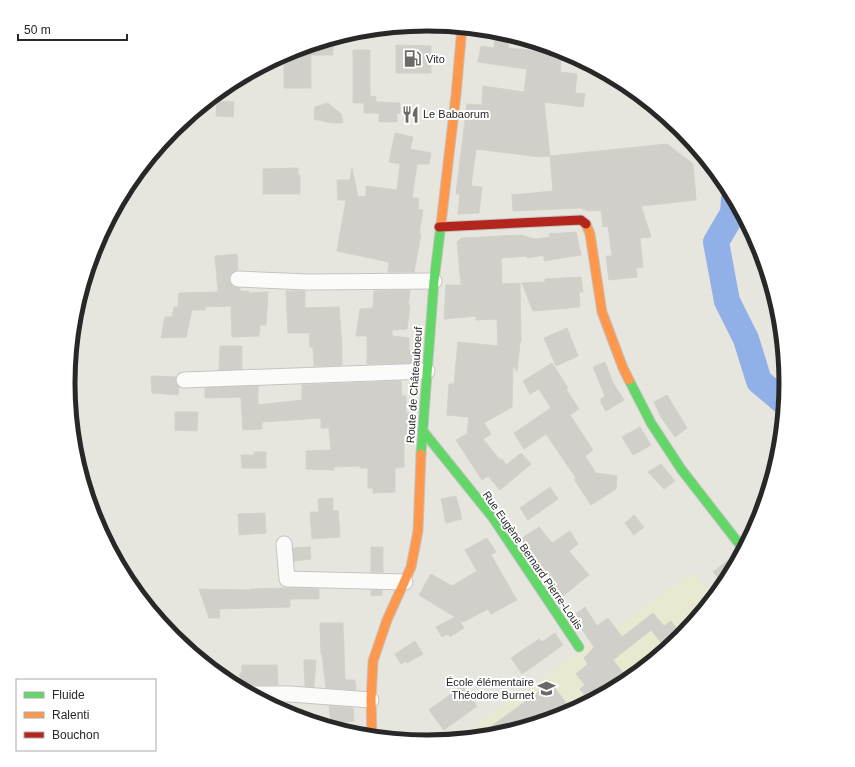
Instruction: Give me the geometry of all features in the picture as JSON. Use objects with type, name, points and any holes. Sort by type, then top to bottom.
[{"type":"street","name":"Route de Châteauboeuf","points":[[372,731],[371,700],[373,661],[387,620],[411,567],[418,531],[420,464],[424,431],[434,281],[439,227],[456,95],[461,33]]},
{"type":"street","points":[[439,227],[581,220],[585,223],[588,228],[602,312],[623,368],[651,423],[681,469],[741,546]]},
{"type":"street","points":[[238,279],[308,282],[434,281]]},
{"type":"street","points":[[184,380],[427,371]]},
{"type":"street","name":"Rue Eugène Bernard Pierre-Louis","points":[[424,431],[493,518],[579,647]]},
{"type":"street","points":[[284,544],[287,579],[405,582]]},
{"type":"street","points":[[261,694],[290,694],[371,700]]},
{"type":"shaded area","points":[[693,573],[710,594],[693,616],[660,649],[623,677],[604,689],[562,709],[519,724],[462,734]]},
{"type":"building","points":[[495,38],[509,41],[508,48],[545,51],[561,58],[560,72],[577,74],[575,93],[585,94],[583,107],[544,102],[550,156],[540,157],[476,149],[471,186],[482,187],[479,213],[458,214],[460,194],[456,194],[467,104],[482,105],[483,86],[524,92],[527,69],[478,62],[481,46],[494,48]]},
{"type":"building","points":[[333,44],[333,55],[311,55],[311,88],[284,88],[284,62]]},
{"type":"building","name":"Vito","points":[[396,45],[431,46],[431,73],[396,73]]},
{"type":"building","points":[[353,50],[370,50],[370,96],[376,97],[376,102],[400,103],[400,113],[397,113],[397,122],[379,122],[379,113],[364,113],[364,103],[353,103]]},
{"type":"building","points":[[217,101],[234,102],[233,117],[216,116]]},
{"type":"building","points":[[328,103],[341,114],[343,123],[332,123],[314,119],[315,107]]},
{"type":"building","points":[[395,133],[413,137],[410,149],[431,153],[429,164],[417,164],[412,198],[419,198],[418,209],[423,210],[419,234],[421,234],[414,272],[388,272],[389,262],[337,251],[346,200],[338,200],[337,180],[350,180],[352,168],[358,197],[366,196],[366,186],[397,190],[400,164],[389,162]]},
{"type":"building","points":[[667,144],[693,164],[696,200],[641,206],[651,237],[640,238],[643,267],[636,268],[637,277],[609,280],[606,256],[612,256],[608,226],[603,227],[601,210],[589,211],[580,208],[513,211],[512,195],[553,191],[550,156]]},
{"type":"building","points":[[298,168],[298,175],[300,175],[300,194],[263,194],[263,169]]},
{"type":"building","points":[[576,232],[581,255],[544,261],[544,255],[527,258],[527,256],[501,258],[502,284],[520,283],[521,342],[517,372],[513,365],[512,407],[484,423],[491,434],[483,439],[506,465],[521,453],[531,464],[500,490],[488,476],[482,480],[456,440],[467,434],[469,417],[447,415],[449,384],[454,384],[458,342],[498,346],[497,319],[476,320],[476,316],[444,319],[446,285],[461,285],[457,242],[461,238],[521,235],[535,239],[550,237],[549,234]]},
{"type":"building","points":[[237,254],[238,270],[234,271],[230,275],[230,283],[234,287],[240,288],[240,291],[249,291],[249,293],[268,292],[266,325],[260,325],[259,336],[232,337],[231,306],[205,307],[205,310],[192,310],[186,337],[161,338],[165,317],[172,317],[174,307],[178,307],[179,293],[218,292],[215,256]]},
{"type":"building","points":[[581,277],[583,292],[579,292],[580,307],[533,311],[522,283],[545,282],[545,279]]},
{"type":"building","points":[[410,290],[407,329],[392,330],[392,336],[409,338],[409,350],[412,351],[413,363],[367,364],[367,336],[356,336],[360,309],[373,308],[374,291]]},
{"type":"building","points":[[286,291],[305,291],[305,308],[339,307],[342,365],[314,366],[313,347],[310,347],[309,333],[288,333]]},
{"type":"building","points":[[567,328],[578,356],[556,366],[544,338]]},
{"type":"building","points":[[220,346],[242,346],[242,369],[219,370]]},
{"type":"building","points":[[605,362],[613,383],[624,400],[606,411],[601,403],[601,399],[605,396],[593,367]]},
{"type":"building","points":[[552,363],[579,409],[570,415],[593,450],[585,456],[596,473],[617,476],[616,489],[591,505],[574,479],[576,478],[546,434],[524,449],[514,433],[551,408],[539,389],[530,394],[523,381]]},
{"type":"building","points":[[151,376],[176,377],[176,384],[179,387],[178,395],[152,393]]},
{"type":"building","points":[[401,381],[402,396],[406,396],[406,413],[409,413],[408,435],[404,435],[404,467],[395,468],[395,492],[373,493],[373,488],[368,488],[368,468],[360,468],[360,466],[334,467],[334,470],[306,469],[306,451],[331,450],[329,428],[321,428],[321,418],[262,422],[262,429],[243,430],[241,397],[205,398],[205,388],[258,386],[258,405],[302,400],[302,385]]},
{"type":"building","points":[[667,395],[687,428],[675,437],[661,417],[654,402]]},
{"type":"building","points":[[175,412],[198,412],[197,431],[175,430]]},
{"type":"building","points":[[640,427],[651,445],[633,455],[622,437]]},
{"type":"building","points":[[254,452],[266,452],[266,468],[242,468],[241,455],[254,455]]},
{"type":"building","points":[[661,464],[675,481],[664,489],[648,472]]},
{"type":"building","points":[[550,487],[558,499],[528,520],[520,508]]},
{"type":"building","points":[[456,496],[462,519],[446,523],[441,499]]},
{"type":"building","points":[[333,498],[333,511],[338,511],[340,537],[312,539],[310,512],[319,512],[318,499]]},
{"type":"building","points":[[265,513],[266,533],[239,535],[238,514]]},
{"type":"building","points":[[634,515],[644,527],[634,535],[625,523]]},
{"type":"building","points":[[539,527],[552,543],[570,531],[578,544],[569,551],[589,575],[563,596],[540,568],[521,539]]},
{"type":"building","points":[[487,538],[496,552],[491,555],[517,600],[491,614],[488,609],[463,622],[459,620],[464,628],[450,637],[448,634],[442,637],[436,627],[455,617],[419,595],[431,574],[452,586],[477,571],[465,550]]},
{"type":"building","points":[[310,547],[311,559],[294,561],[293,548]]},
{"type":"building","points":[[371,547],[383,547],[383,572],[371,572]]},
{"type":"building","points":[[733,556],[735,557],[720,580],[713,572]]},
{"type":"building","points":[[285,588],[319,589],[319,599],[290,599],[290,607],[219,609],[220,618],[209,618],[199,589],[251,590]]},
{"type":"building","points":[[371,590],[382,590],[382,595],[371,596]]},
{"type":"building","points":[[585,607],[597,626],[608,618],[622,637],[653,613],[664,626],[671,621],[679,631],[664,646],[651,630],[613,660],[625,676],[587,698],[580,689],[585,685],[576,674],[588,664],[584,658],[594,647],[573,616]]},
{"type":"building","points":[[320,623],[343,623],[345,680],[355,680],[356,690],[326,688],[321,654]]},
{"type":"building","points":[[555,633],[563,645],[522,674],[511,658],[539,639],[542,642]]},
{"type":"building","points":[[415,641],[423,654],[407,663],[406,661],[401,664],[395,654]]},
{"type":"building","points":[[304,660],[316,660],[314,687],[305,686]]},
{"type":"building","points":[[242,665],[277,665],[278,685],[246,686],[240,682],[240,673],[242,673]]},
{"type":"building","points":[[551,683],[567,704],[559,710],[541,717],[519,724],[485,731]]},
{"type":"building","points":[[462,686],[477,706],[444,730],[429,710]]},
{"type":"building","points":[[329,706],[353,708],[354,721],[335,724],[331,722]]},
{"type":"waterway","points":[[733,208],[733,213],[716,242],[727,301],[746,339],[759,381],[779,398]]},
{"type":"traffic: fast","points":[[421,454],[434,281],[441,224]]},
{"type":"traffic: fast","points":[[629,380],[651,423],[681,469],[741,546]]},
{"type":"traffic: fast","points":[[423,431],[493,518],[579,647]]},
{"type":"traffic: slow","points":[[441,224],[461,33]]},
{"type":"traffic: slow","points":[[586,224],[590,234],[602,312],[629,380]]},
{"type":"traffic: slow","points":[[372,731],[371,700],[373,661],[387,620],[411,567],[418,531],[421,454]]},
{"type":"traffic: jam","points":[[439,227],[581,220],[586,224]]},
{"type":"place","name":"Vito","points":[[413,59]]},
{"type":"place","name":"Le Babaorum","points":[[410,114]]},
{"type":"place","name":"École élémentaire Théodore Burnet","points":[[547,688]]}]
